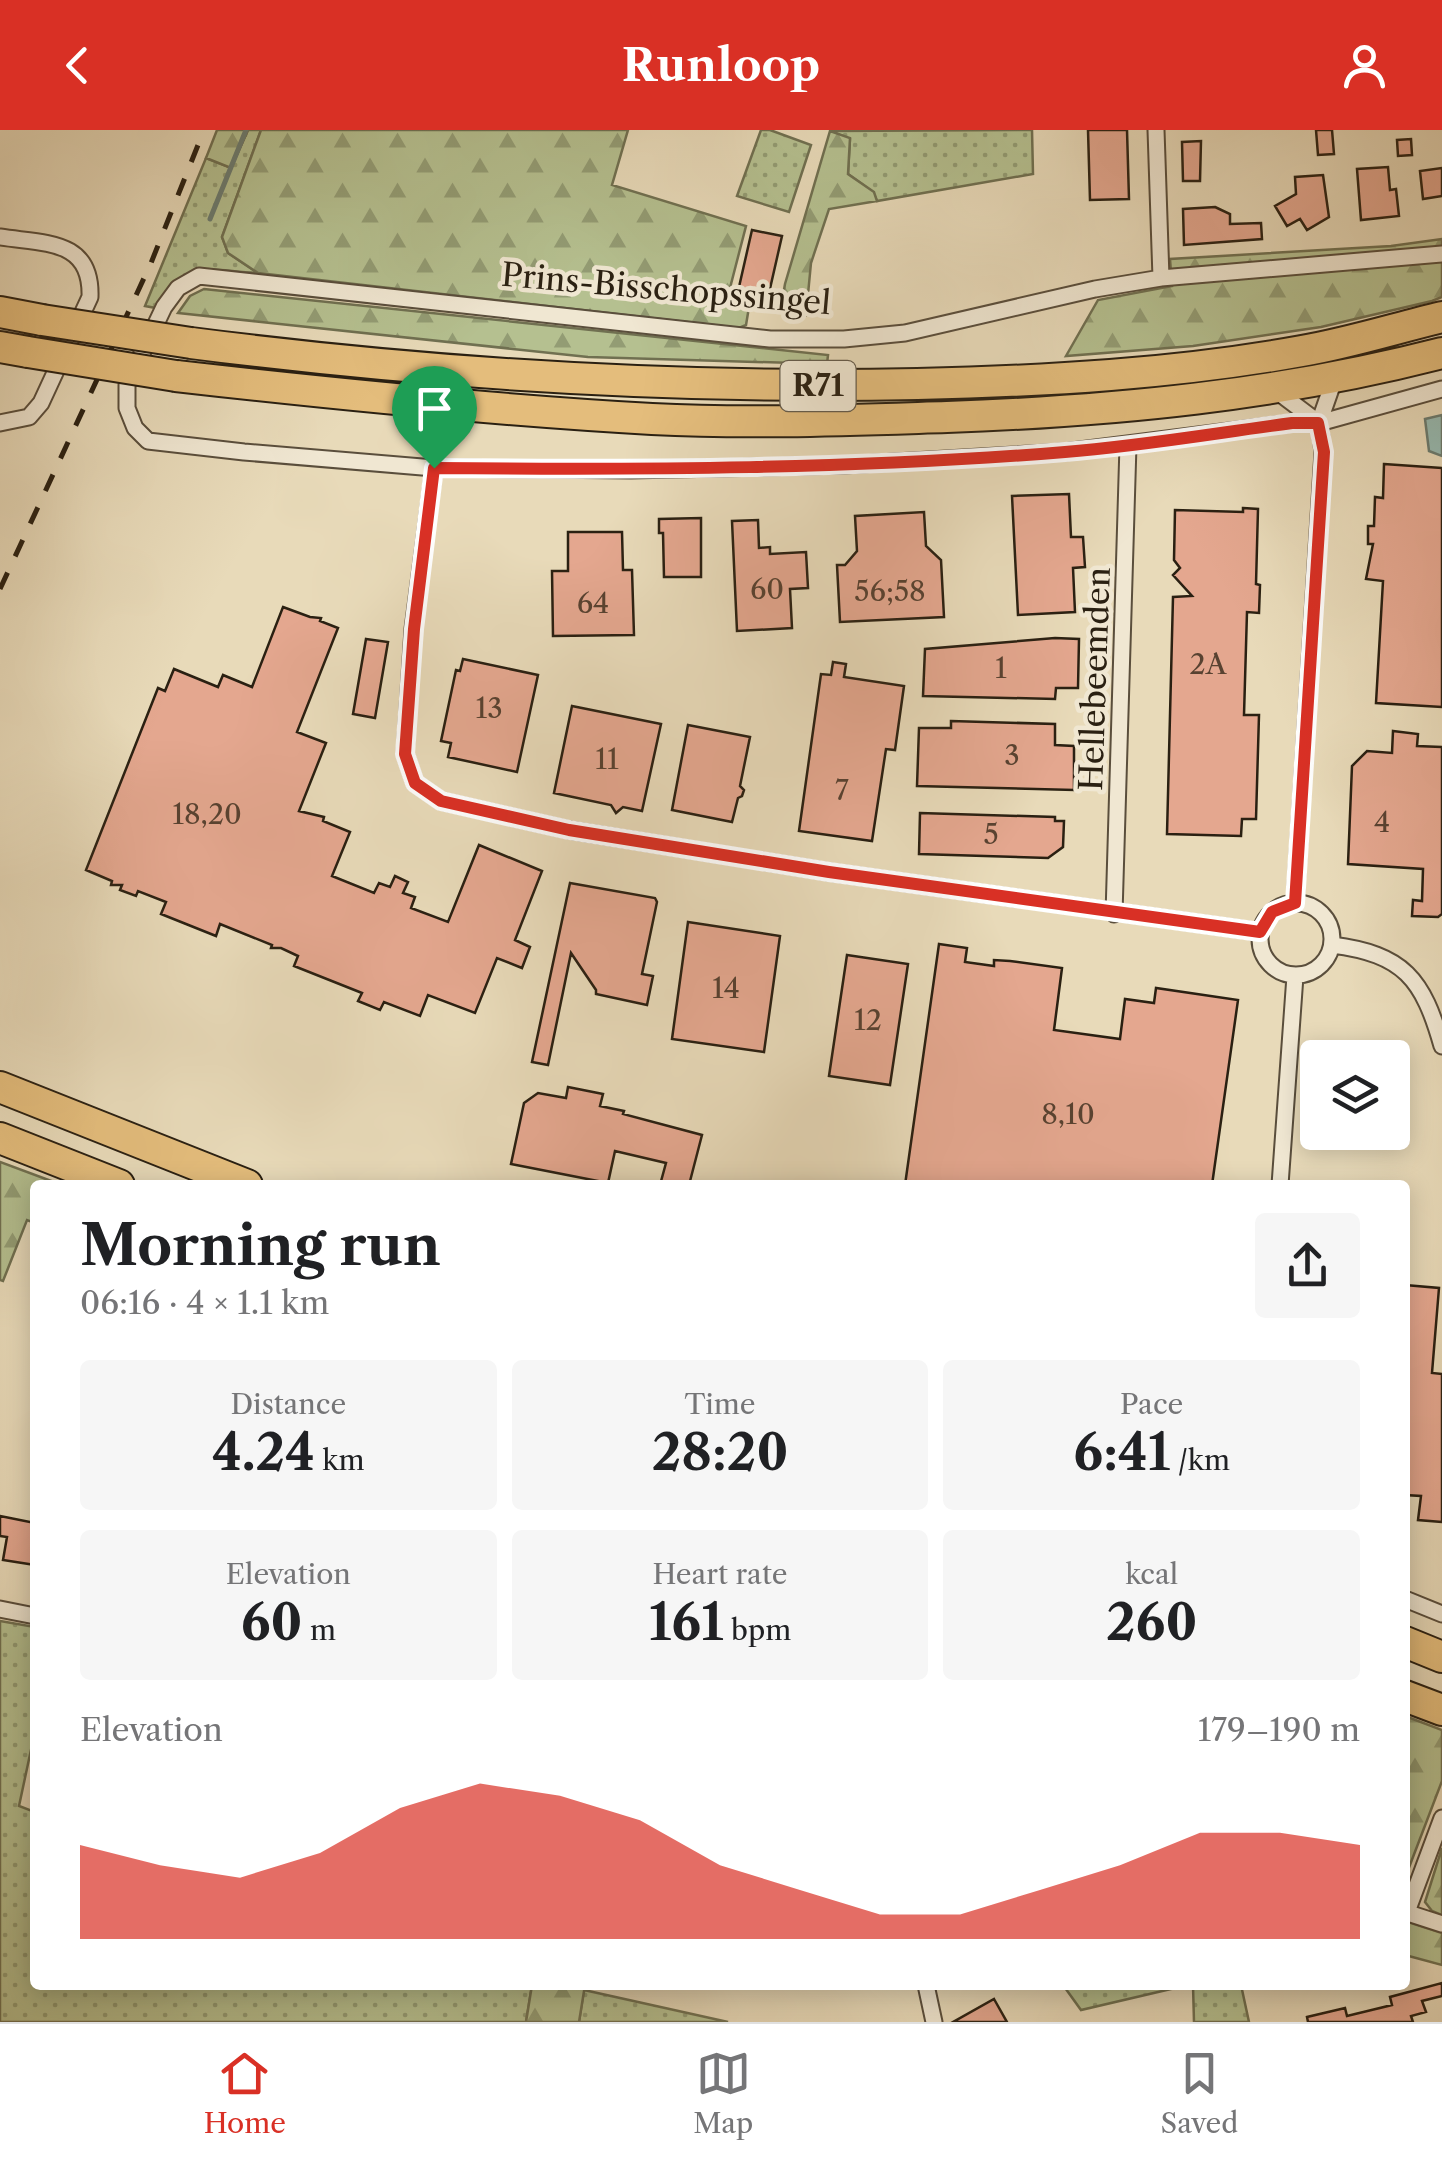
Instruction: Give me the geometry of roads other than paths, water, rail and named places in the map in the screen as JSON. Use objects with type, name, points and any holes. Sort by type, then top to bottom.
[{"type":"highway","name":"R71","points":[[0,312],[191,343],[547,378],[828,386],[1012,382],[1159,372],[1304,351],[1442,317]]},
{"type":"highway","name":"R71","points":[[14,350],[176,376],[467,406],[675,419],[849,420],[1036,414],[1209,399],[1334,380],[1442,353]]},
{"type":"highway","points":[[0,1088],[234,1180]]},
{"type":"highway","points":[[0,1138],[106,1180]]},
{"type":"highway","points":[[1410,1644],[1442,1656]]},
{"type":"highway","points":[[1410,1698],[1442,1710]]},
{"type":"street","points":[[1156,130],[1161,278]]},
{"type":"street","points":[[0,236],[68,250],[85,261],[90,278],[90,297],[52,383],[29,418],[0,424]]},
{"type":"street","name":"Prins-Bisschopssingel","points":[[1442,254],[1161,278],[1094,289],[905,334],[807,340],[199,276],[178,288],[164,307],[126,386],[127,408],[135,428],[148,440],[434,468],[844,466],[1064,452],[1318,423],[1442,389]]},
{"type":"street","points":[[1295,903],[1324,452],[1318,423],[1334,380]]},
{"type":"street","points":[[1274,389],[1318,423]]},
{"type":"street","name":"Hellebeemden","points":[[1114,914],[1128,445]]},
{"type":"street","points":[[434,468],[414,629],[405,754],[415,783],[441,801],[569,830],[1114,914],[1260,932]]},
{"type":"street","points":[[1295,903],[1310,906],[1323,916],[1331,930],[1332,945],[1325,961],[1312,972],[1295,976],[1280,972],[1267,962],[1260,948],[1260,932],[1272,912],[1295,903]]},
{"type":"street","points":[[1332,945],[1365,950],[1412,976],[1430,1005],[1442,1046]]},
{"type":"street","points":[[1280,1180],[1295,976]]},
{"type":"street","points":[[1410,1601],[1442,1614]]},
{"type":"street","points":[[0,1609],[30,1615]]},
{"type":"street","points":[[1410,1902],[1442,1818]]},
{"type":"street","points":[[1410,1913],[1442,1924]]},
{"type":"street","points":[[927,1990],[934,2022]]},
{"type":"water","points":[[1442,415],[1442,456],[1429,451],[1425,419]]},
{"type":"waterway","points":[[210,219],[246,130]]},
{"type":"railway","points":[[0,589],[151,263],[204,130]]}]
